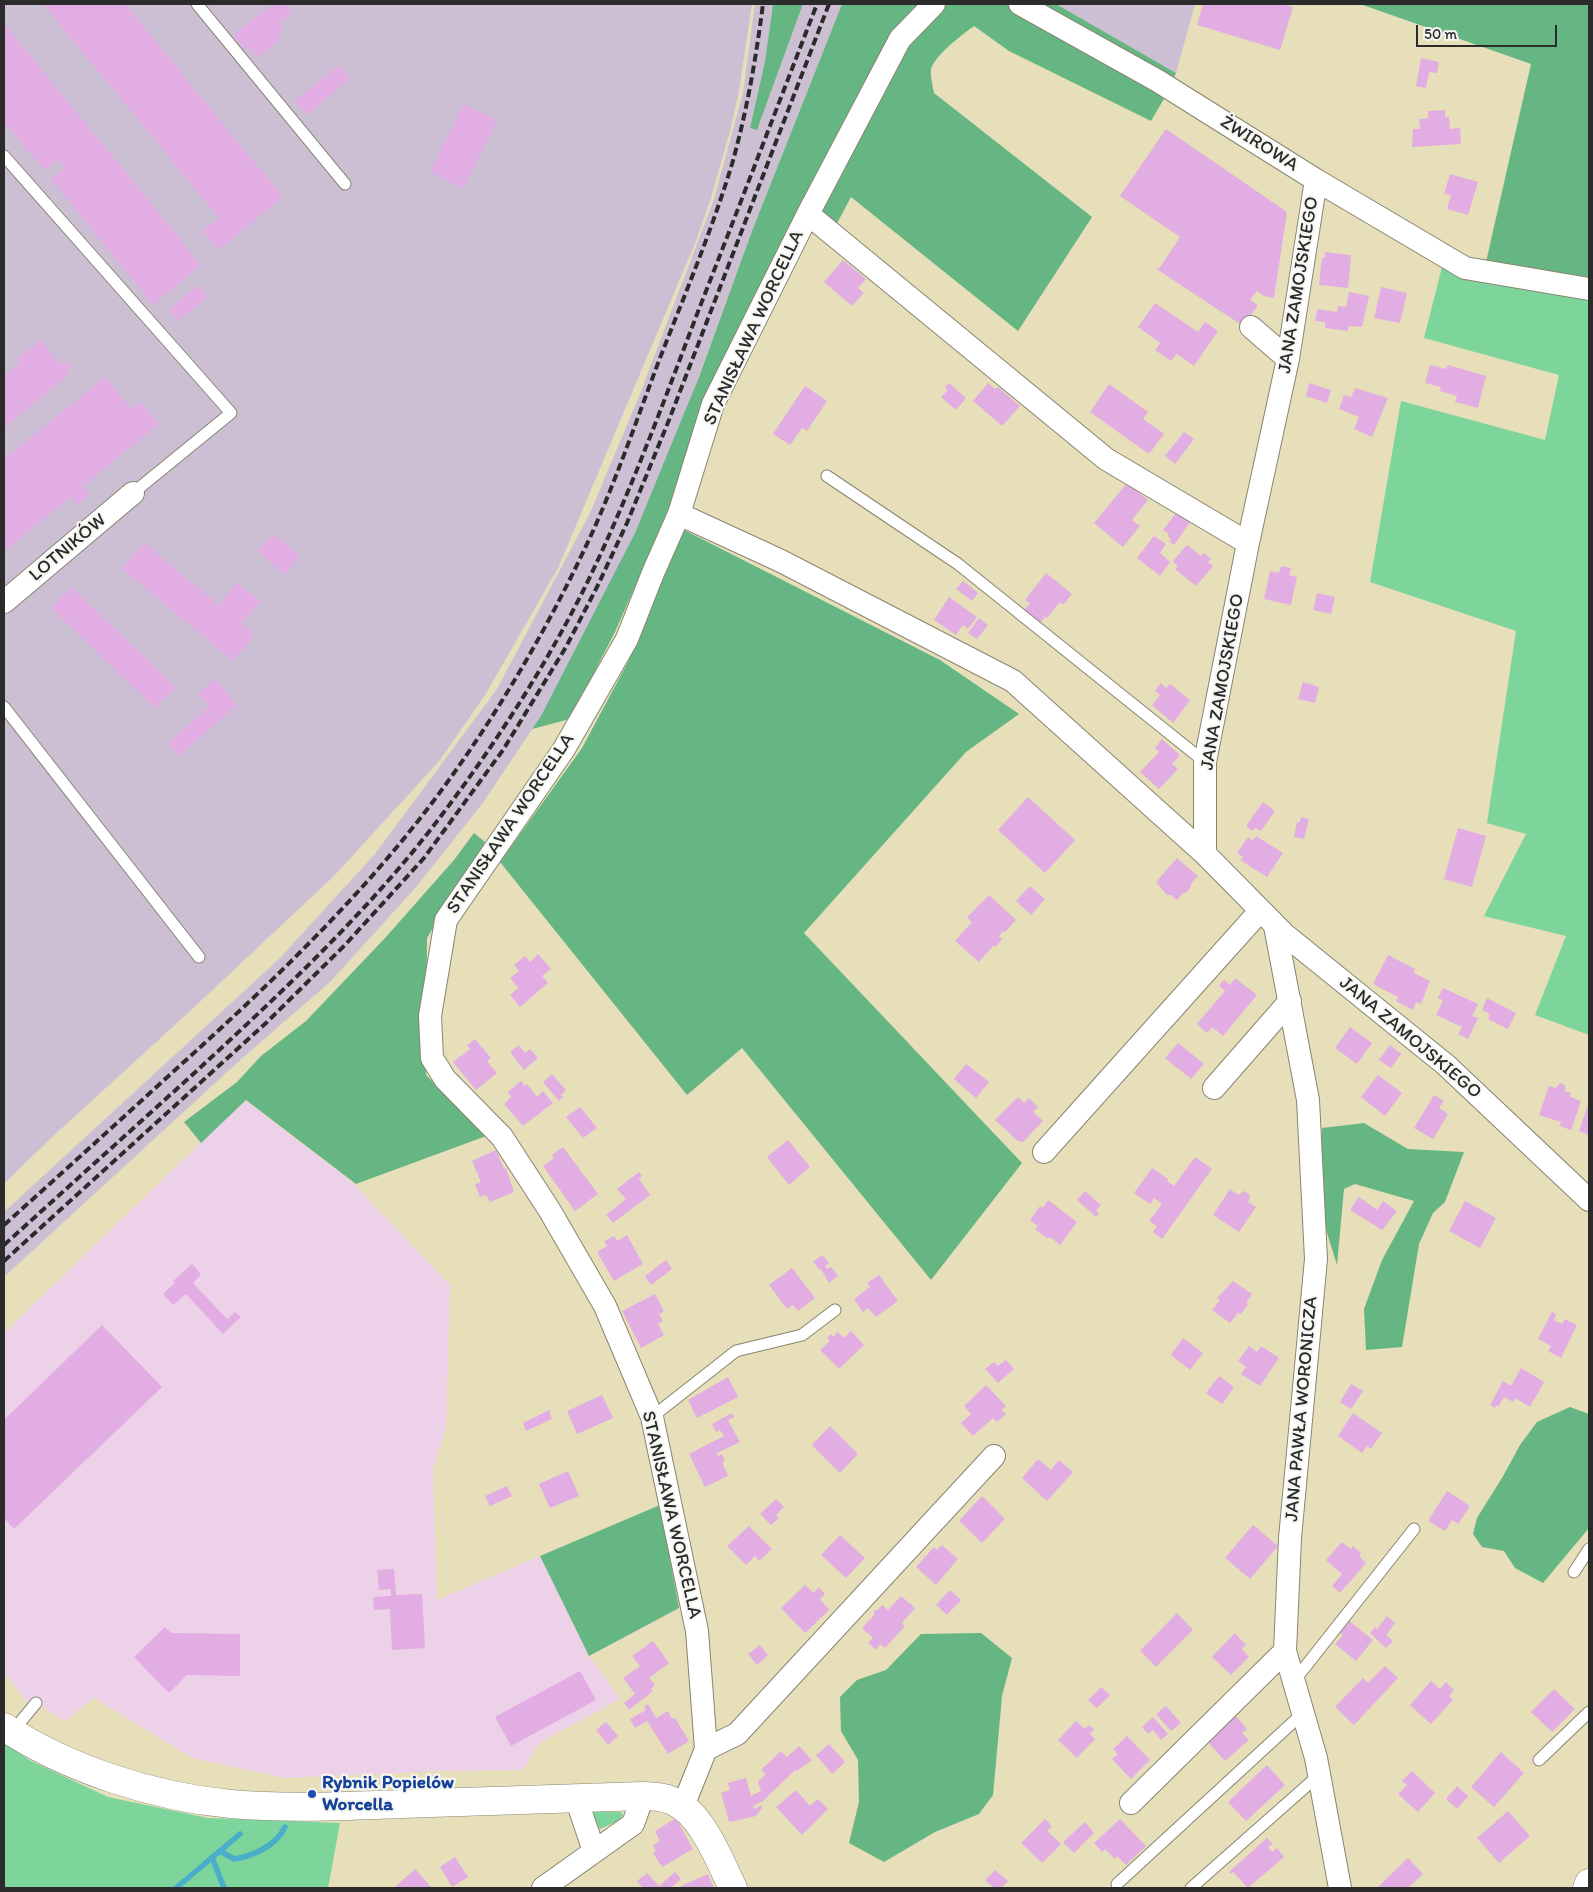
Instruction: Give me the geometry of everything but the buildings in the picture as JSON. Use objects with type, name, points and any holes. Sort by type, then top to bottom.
[{"type":"street","name":"STANISŁAWA WORCELLA","points":[[683,1806],[706,1749],[696,1631],[652,1417],[606,1306],[550,1211],[502,1138],[445,1080],[432,1058],[430,1016],[446,920],[564,750],[627,639],[652,573],[679,514],[713,404],[808,214],[900,39],[934,4]]},
{"type":"street","name":"ŻWIROWA","points":[[1020,4],[1158,81],[1316,180],[1465,268],[1589,289]]},
{"type":"street","name":"JANA ZAMOJSKIEGO","points":[[1316,180],[1288,359],[1248,543],[1205,762],[1205,854],[1268,918],[1446,1065],[1589,1200]]},
{"type":"street","points":[[808,214],[1106,459],[1248,543]]},
{"type":"street","points":[[1251,327],[1288,359]]},
{"type":"street","name":"LOTNIKÓW","points":[[4,602],[133,493]]},
{"type":"street","points":[[679,514],[781,561],[1013,681],[1205,854]]},
{"type":"street","points":[[1044,1152],[1268,918]]},
{"type":"street","name":"JANA PAWŁA WORONICZA","points":[[1268,918],[1290,1001],[1308,1100],[1316,1259],[1290,1538],[1285,1651],[1319,1774],[1340,1888]]},
{"type":"street","points":[[1214,1088],[1290,1001]]},
{"type":"street","points":[[706,1749],[737,1734],[994,1456]]},
{"type":"street","points":[[1131,1803],[1285,1651]]},
{"type":"street","points":[[8,1729],[68,1761],[109,1777],[169,1794],[229,1804],[306,1807],[643,1796],[664,1798],[683,1806],[702,1828],[733,1888]]},
{"type":"street","points":[[543,1888],[633,1824],[643,1796]]},
{"type":"street","points":[[576,1798],[594,1851]]},
{"type":"street","points":[[1587,1888],[1589,1884]]},
{"type":"lane","points":[[197,4],[345,184]]},
{"type":"lane","points":[[4,156],[231,413],[133,493]]},
{"type":"lane","points":[[827,476],[958,564],[1205,762]]},
{"type":"lane","points":[[4,707],[199,957]]},
{"type":"lane","points":[[652,1417],[736,1351],[802,1335],[835,1310]]},
{"type":"lane","points":[[1294,1681],[1414,1529]]},
{"type":"lane","points":[[1574,1572],[1589,1549]]},
{"type":"lane","points":[[8,1729],[36,1703]]},
{"type":"lane","points":[[1539,1760],[1589,1712]]},
{"type":"lane","points":[[1117,1884],[1303,1713]]},
{"type":"lane","points":[[1191,1888],[1319,1774]]},
{"type":"shaded area","points":[[4,4],[752,4],[739,91],[730,131],[711,198],[696,241],[558,568],[485,695],[440,760],[334,876],[50,1139],[4,1184]]},
{"type":"shaded area","points":[[755,4],[773,4],[765,61],[750,128],[757,130],[803,4],[842,4],[752,231],[684,417],[635,533],[591,630],[541,716],[482,804],[417,886],[331,981],[238,1062],[4,1277],[4,1212],[279,959],[375,854],[497,689],[590,513],[638,399],[714,199],[743,93]]},
{"type":"shaded area","points":[[1056,4],[1195,4],[1176,73]]},
{"type":"shaded area","points":[[245,1100],[351,1181],[450,1285],[446,1427],[433,1470],[437,1600],[540,1556],[589,1656],[620,1699],[539,1743],[523,1770],[441,1771],[285,1778],[192,1758],[94,1698],[65,1721],[36,1703],[32,1709],[4,1672],[4,1333]]},
{"type":"green space","points":[[773,4],[803,4],[757,130],[750,128],[765,61]]},
{"type":"green space","points":[[842,4],[1056,4],[1176,73],[1151,121],[1009,51],[974,26],[943,51],[931,69],[934,93],[1092,217],[1018,331],[851,197],[835,227],[800,211],[691,452],[664,520],[615,632],[570,719],[532,729],[541,716],[635,533],[699,377],[752,231]]},
{"type":"green space","points":[[1360,4],[1589,4],[1589,279],[1486,262],[1531,64]]},
{"type":"green space","points":[[1442,267],[1589,297],[1589,1035],[1535,1015],[1566,936],[1484,916],[1526,834],[1487,823],[1516,631],[1370,582],[1401,401],[1545,440],[1559,375],[1424,338]]},
{"type":"green space","points":[[682,529],[940,660],[1019,714],[966,752],[804,933],[1022,1163],[931,1280],[742,1048],[687,1095],[500,862],[582,748],[628,662]]},
{"type":"green space","points":[[474,833],[485,842],[427,938],[426,1075],[486,1136],[356,1184],[246,1100],[201,1143],[184,1122],[237,1082],[261,1056],[306,1021],[386,937],[454,860]]},
{"type":"green space","points":[[1364,1123],[1408,1149],[1464,1152],[1445,1202],[1433,1213],[1419,1244],[1402,1347],[1366,1350],[1364,1309],[1382,1260],[1414,1201],[1355,1184],[1344,1189],[1337,1265],[1319,1207],[1322,1128]]},
{"type":"green space","points":[[1570,1407],[1589,1414],[1589,1528],[1543,1583],[1515,1568],[1504,1551],[1482,1547],[1473,1534],[1477,1518],[1520,1445],[1537,1422]]},
{"type":"green space","points":[[660,1505],[679,1608],[589,1656],[540,1556]]},
{"type":"green space","points":[[981,1633],[1012,1658],[1002,1696],[993,1795],[979,1814],[935,1832],[884,1862],[849,1843],[859,1802],[858,1760],[841,1731],[840,1697],[857,1680],[886,1670],[921,1634]]},
{"type":"green space","points":[[4,1743],[29,1760],[108,1797],[208,1818],[340,1823],[328,1888],[4,1888]]},
{"type":"green space","points":[[593,1812],[621,1812],[623,1815],[618,1821],[600,1829],[592,1819]]},
{"type":"waterway","points":[[220,1851],[234,1859],[256,1853],[276,1840],[285,1827]]},
{"type":"waterway","points":[[176,1888],[240,1834]]},
{"type":"waterway","points":[[212,1857],[224,1888]]},
{"type":"railway","points":[[4,1225],[244,1007],[344,907],[406,836],[435,799],[501,703],[559,601],[593,531],[707,238],[732,164],[747,104],[763,4]]},
{"type":"railway","points":[[4,1245],[258,1014],[357,915],[418,845],[447,808],[522,699],[572,612],[618,516],[660,413],[817,4]]},
{"type":"railway","points":[[4,1261],[266,1023],[345,945],[424,858],[503,750],[566,647],[627,523],[669,420],[829,4]]},
{"type":"place","name":"Rybnik Popielów Worcella","points":[[312,1794]]}]
